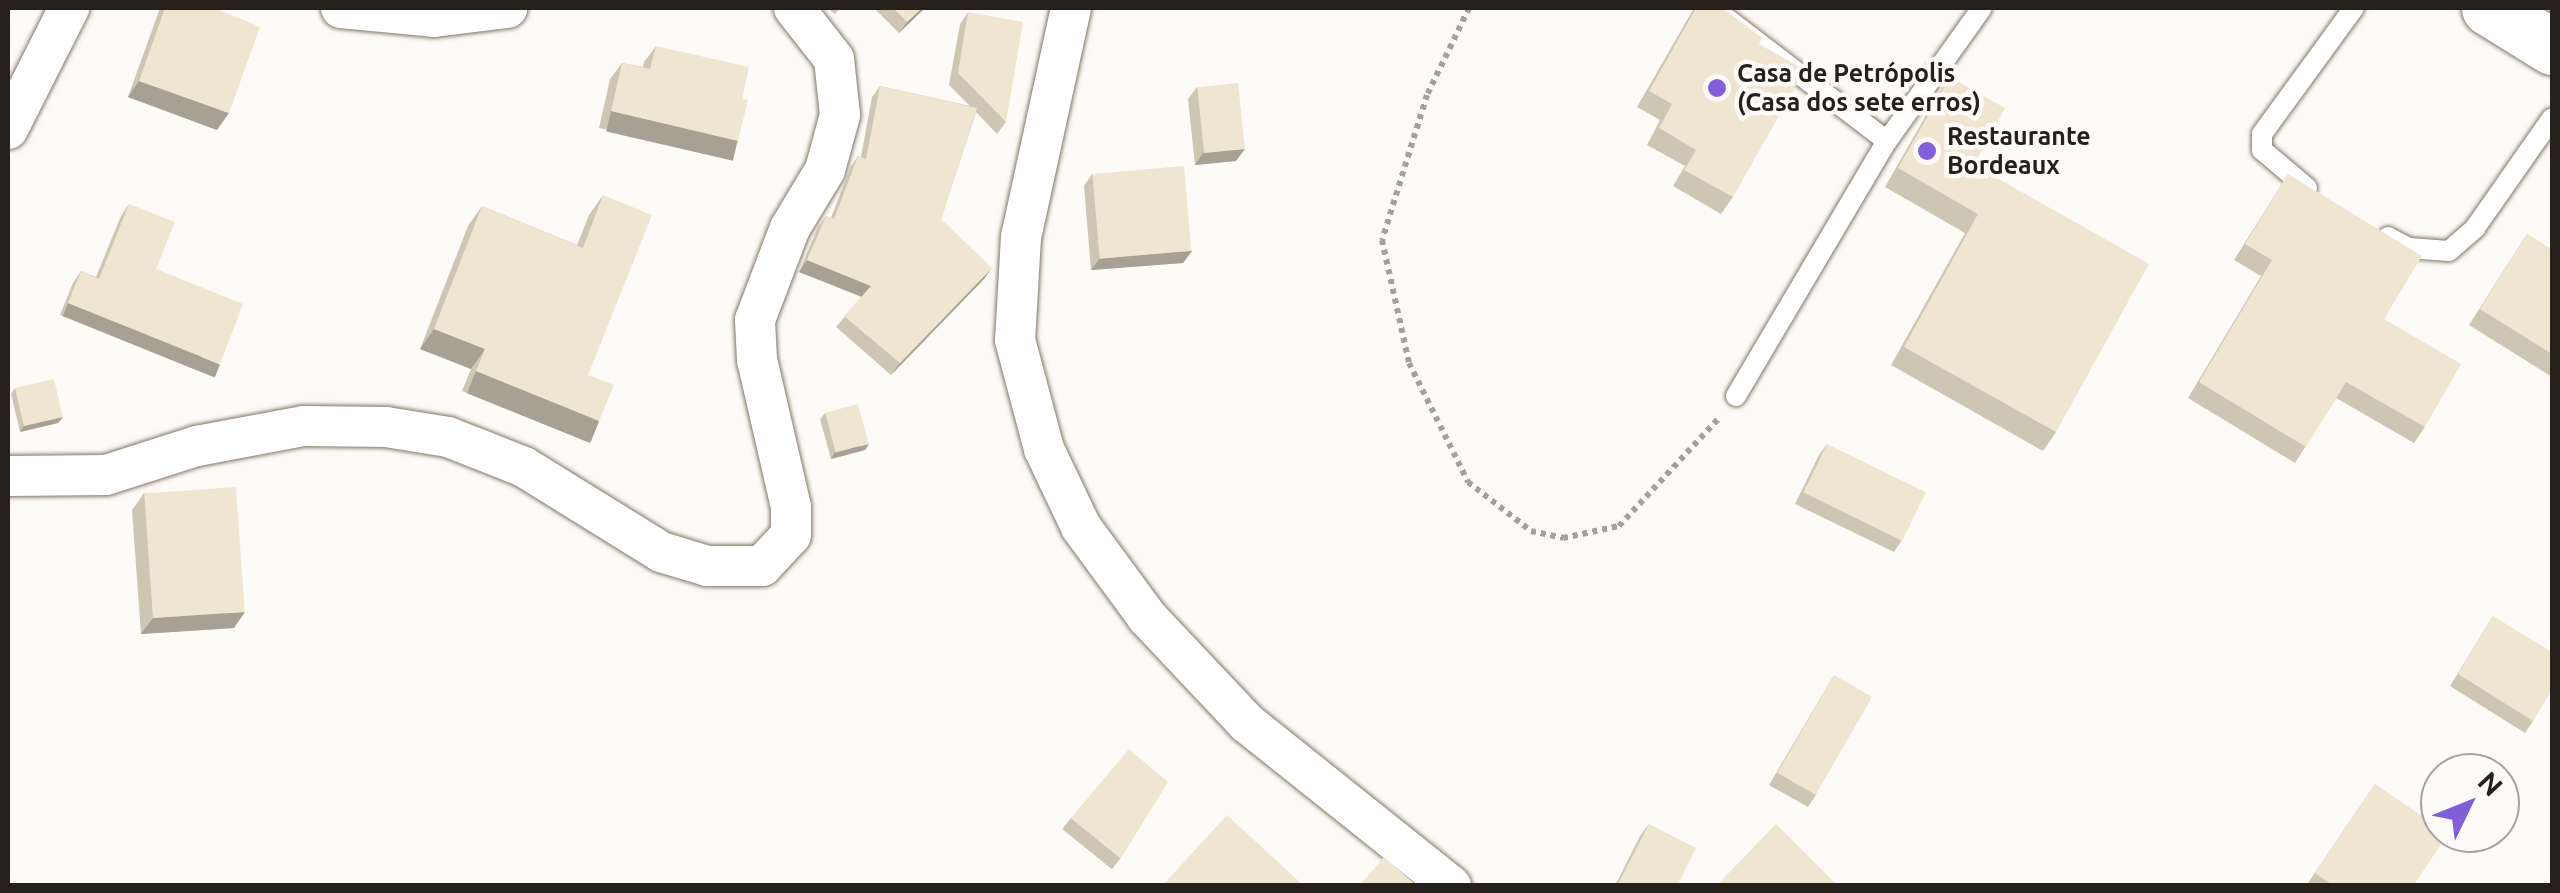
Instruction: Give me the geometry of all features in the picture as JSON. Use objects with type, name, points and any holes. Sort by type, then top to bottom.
[{"type":"main road","points":[[2489,8],[2552,47]]},
{"type":"street","points":[[8,129],[69,8]]},
{"type":"street","points":[[342,8],[434,17],[508,8]]},
{"type":"street","points":[[8,476],[106,474],[197,446],[304,426],[386,427],[448,437],[524,467],[662,552],[707,566],[762,566],[791,535],[791,506],[758,360],[755,320],[790,228],[825,170],[840,116],[834,59],[794,8]]},
{"type":"street","points":[[1071,8],[1072,29],[1021,237],[1015,340],[1044,450],[1081,527],[1160,630],[1247,723],[1451,886]]},
{"type":"lane","points":[[1714,8],[1886,141]]},
{"type":"lane","points":[[1736,396],[1886,141],[1982,8]]},
{"type":"lane","points":[[2332,204],[2283,173],[2262,150],[2262,134],[2354,8]]},
{"type":"lane","points":[[2372,228],[2410,248],[2450,251],[2475,228],[2552,118]]},
{"type":"path","points":[[1469,8],[1427,95],[1382,240],[1408,364],[1468,482],[1531,530],[1564,538],[1619,526],[1682,464],[1736,396]]},
{"type":"building","points":[[165,8],[215,8],[260,27],[229,113],[139,81]]},
{"type":"building","points":[[893,8],[922,8],[907,22]]},
{"type":"building","points":[[1696,8],[1723,8],[1762,38],[1759,44],[1805,70],[1733,197],[1684,170],[1696,150],[1659,128],[1672,104],[1649,91]]},
{"type":"building","points":[[968,12],[1023,22],[1006,122],[958,73]]},
{"type":"building","points":[[656,46],[749,67],[742,99],[748,100],[738,141],[611,111],[622,63],[650,69]]},
{"type":"building","points":[[1950,77],[2005,108],[1974,165],[2149,264],[2056,432],[1904,347],[1978,214],[1898,168]]},
{"type":"building","points":[[1238,83],[1245,149],[1204,153],[1197,87]]},
{"type":"building","points":[[880,86],[977,108],[941,219],[992,268],[900,363],[844,316],[871,286],[807,260],[826,216],[834,219],[858,156],[866,159]]},
{"type":"building","points":[[1184,166],[1191,251],[1100,259],[1092,174]]},
{"type":"building","points":[[2288,174],[2422,256],[2384,319],[2461,364],[2425,427],[2346,382],[2306,447],[2199,382],[2272,260],[2245,244]]},
{"type":"building","points":[[603,195],[652,215],[588,375],[614,385],[599,421],[476,371],[485,349],[434,329],[482,206],[583,248]]},
{"type":"building","points":[[129,204],[175,222],[156,269],[243,304],[220,364],[68,303],[81,271],[99,279]]},
{"type":"building","points":[[2527,234],[2552,250],[2552,354],[2480,309]]},
{"type":"building","points":[[54,379],[63,417],[24,426],[15,388]]},
{"type":"building","points":[[858,404],[869,444],[836,452],[825,413]]},
{"type":"building","points":[[1827,444],[1926,492],[1902,541],[1803,493]]},
{"type":"building","points":[[236,487],[245,612],[153,618],[144,493]]},
{"type":"building","points":[[2493,616],[2552,652],[2552,690],[2533,721],[2458,674]]},
{"type":"building","points":[[1834,675],[1872,697],[1816,795],[1778,773]]},
{"type":"building","points":[[1129,749],[1168,782],[1121,858],[1071,818]]},
{"type":"building","points":[[2375,784],[2420,814],[2420,853],[2435,853],[2413,886],[2334,886],[2315,873]]},
{"type":"building","points":[[1227,815],[1304,886],[1162,886]]},
{"type":"building","points":[[1649,824],[1696,848],[1677,886],[1617,886]]},
{"type":"building","points":[[1776,824],[1838,886],[1723,886],[1720,882]]},
{"type":"building","points":[[1384,857],[1417,886],[1359,886]]},
{"type":"place","name":"Casa de Petrópolis (Casa dos sete erros)","points":[[1717,88]]},
{"type":"place","name":"Restaurante Bordeaux","points":[[1927,151]]}]
